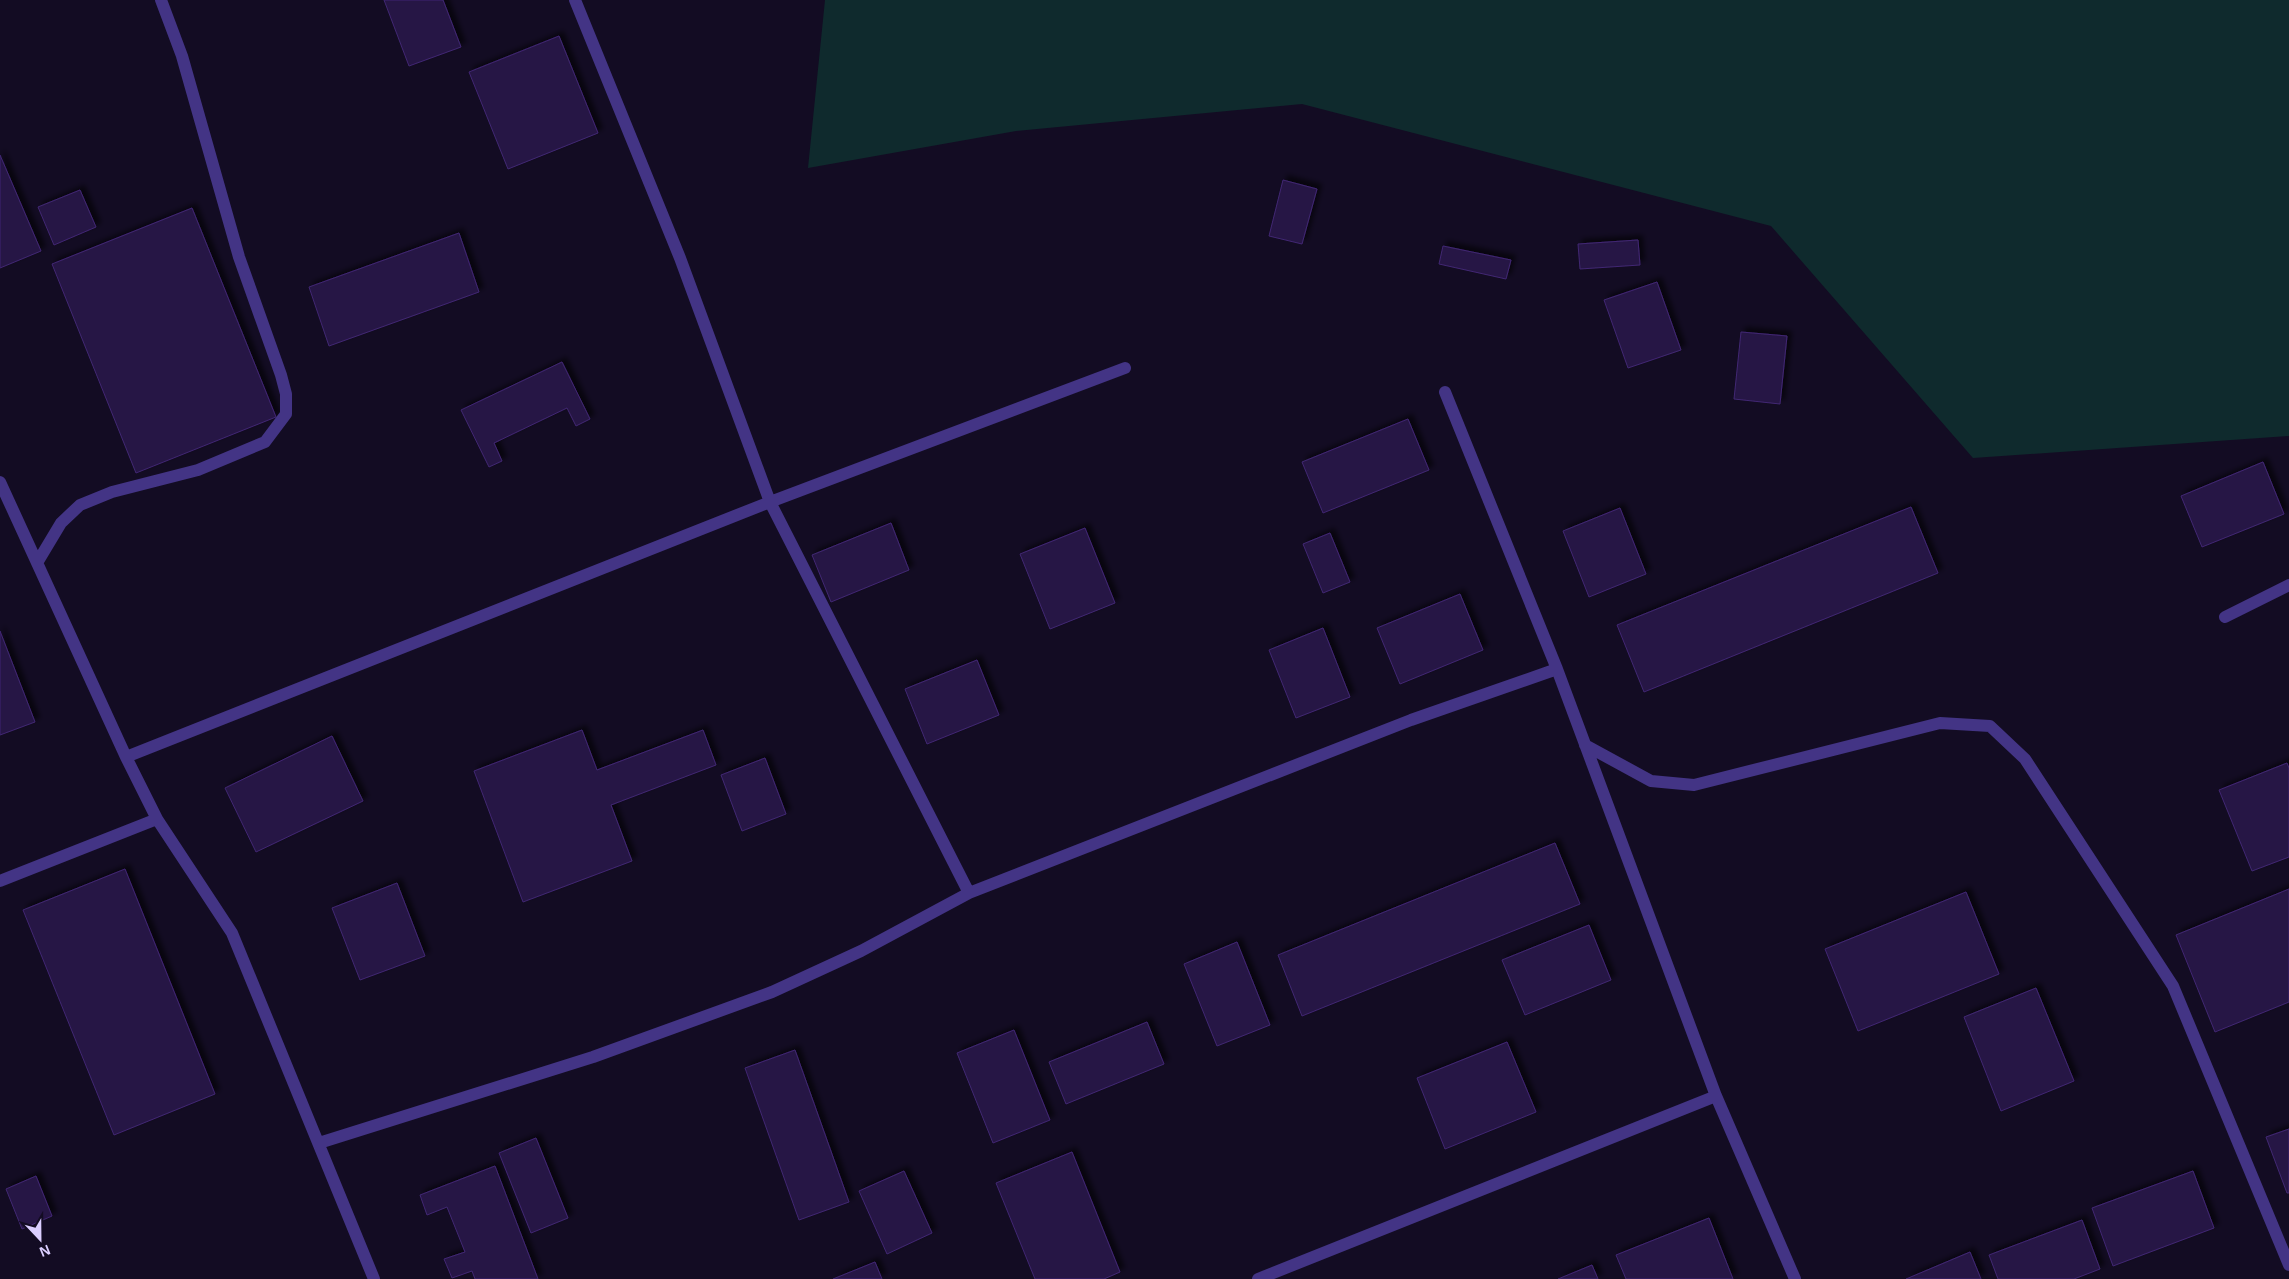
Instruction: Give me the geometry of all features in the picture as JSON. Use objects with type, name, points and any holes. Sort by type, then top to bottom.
[{"type":"street","points":[[37,563],[61,522],[80,504],[112,492],[198,470],[232,457],[265,442],[286,414],[286,394],[281,375],[239,257],[182,56],[161,0]]},
{"type":"street","points":[[575,0],[680,258],[770,502],[969,893]]},
{"type":"street","points":[[126,758],[770,502],[1125,368]]},
{"type":"street","points":[[1445,392],[1557,669],[1716,1096],[1795,1279]]},
{"type":"street","points":[[0,482],[126,758],[157,819],[232,933],[374,1279]]},
{"type":"street","points":[[2225,616],[2289,584]]},
{"type":"street","points":[[318,1143],[593,1057],[772,992],[861,951],[969,893],[1411,720],[1557,669]]},
{"type":"street","points":[[1585,745],[1651,780],[1694,785],[1940,723],[1990,726],[2025,759],[2173,986],[2289,1265]]},
{"type":"street","points":[[0,881],[157,819]]},
{"type":"street","points":[[1258,1279],[1716,1096]]},
{"type":"green space","points":[[825,0],[2289,0],[2289,436],[1973,458],[1771,226],[1302,104],[1016,131],[808,168]]},
{"type":"building","points":[[384,0],[443,0],[461,47],[409,66]]},
{"type":"building","points":[[559,36],[598,133],[508,169],[469,72]]},
{"type":"building","points":[[0,155],[41,251],[0,268]]},
{"type":"building","points":[[1283,180],[1317,189],[1302,244],[1269,236]]},
{"type":"building","points":[[80,190],[96,227],[54,245],[38,207]]},
{"type":"building","points":[[192,208],[276,417],[136,473],[52,264]]},
{"type":"building","points":[[459,233],[479,292],[329,346],[309,287]]},
{"type":"building","points":[[1638,240],[1640,265],[1580,269],[1578,244]]},
{"type":"building","points":[[1443,246],[1511,260],[1506,279],[1439,264]]},
{"type":"building","points":[[1657,282],[1681,350],[1628,368],[1604,300]]},
{"type":"building","points":[[1741,332],[1787,336],[1780,404],[1734,399]]},
{"type":"building","points":[[562,362],[590,419],[576,426],[567,408],[494,443],[502,461],[489,467],[461,410]]},
{"type":"building","points":[[1408,419],[1429,470],[1323,513],[1302,462]]},
{"type":"building","points":[[2263,462],[2284,514],[2202,547],[2181,496]]},
{"type":"building","points":[[1911,507],[1938,573],[1644,692],[1617,625]]},
{"type":"building","points":[[1620,508],[1646,574],[1589,597],[1563,531]]},
{"type":"building","points":[[891,523],[909,570],[831,602],[812,555]]},
{"type":"building","points":[[1085,528],[1115,603],[1050,629],[1020,554]]},
{"type":"building","points":[[1330,533],[1350,582],[1323,593],[1303,544]]},
{"type":"building","points":[[1460,594],[1483,650],[1400,684],[1377,628]]},
{"type":"building","points":[[1323,628],[1350,697],[1296,718],[1269,650]]},
{"type":"building","points":[[0,631],[35,722],[0,735]]},
{"type":"building","points":[[977,660],[999,715],[927,744],[905,689]]},
{"type":"building","points":[[582,730],[597,770],[703,730],[716,765],[611,805],[632,861],[523,902],[474,771]]},
{"type":"building","points":[[332,736],[363,801],[256,852],[225,788]]},
{"type":"building","points":[[765,758],[786,814],[742,831],[721,775]]},
{"type":"building","points":[[2287,763],[2289,768],[2289,857],[2252,871],[2219,790]]},
{"type":"building","points":[[1555,843],[1580,904],[1302,1016],[1278,955]]},
{"type":"building","points":[[125,869],[215,1094],[114,1135],[23,910]]},
{"type":"building","points":[[397,883],[425,956],[360,980],[332,908]]},
{"type":"building","points":[[2289,889],[2289,1002],[2215,1032],[2176,935]]},
{"type":"building","points":[[1966,892],[1999,974],[1858,1031],[1825,949]]},
{"type":"building","points":[[1589,925],[1611,980],[1525,1015],[1502,960]]},
{"type":"building","points":[[1237,942],[1270,1025],[1217,1046],[1184,964]]},
{"type":"building","points":[[2036,988],[2074,1081],[2001,1111],[1964,1017]]},
{"type":"building","points":[[1147,1022],[1164,1064],[1066,1104],[1049,1062]]},
{"type":"building","points":[[1014,1030],[1050,1120],[993,1143],[957,1053]]},
{"type":"building","points":[[1507,1042],[1536,1112],[1445,1149],[1417,1078]]},
{"type":"building","points":[[795,1050],[849,1202],[799,1220],[745,1068]]},
{"type":"building","points":[[2289,1129],[2289,1193],[2287,1193],[2266,1137]]},
{"type":"building","points":[[536,1138],[568,1218],[531,1233],[499,1153]]},
{"type":"building","points":[[1072,1152],[1120,1272],[1104,1279],[1035,1279],[996,1183]]},
{"type":"building","points":[[495,1166],[538,1279],[475,1279],[472,1271],[452,1278],[444,1259],[465,1252],[447,1207],[427,1215],[420,1195]]},
{"type":"building","points":[[904,1171],[932,1233],[887,1254],[859,1191]]},
{"type":"building","points":[[2193,1171],[2214,1228],[2113,1266],[2092,1208]]},
{"type":"building","points":[[36,1176],[52,1216],[22,1229],[6,1189]]},
{"type":"building","points":[[1709,1218],[1733,1279],[1626,1279],[1616,1255]]},
{"type":"building","points":[[2082,1220],[2100,1269],[2074,1279],[1998,1279],[1989,1255]]},
{"type":"building","points":[[1970,1252],[1981,1279],[1906,1279]]},
{"type":"building","points":[[875,1262],[882,1279],[833,1279]]},
{"type":"building","points":[[1592,1265],[1598,1279],[1558,1279]]}]
